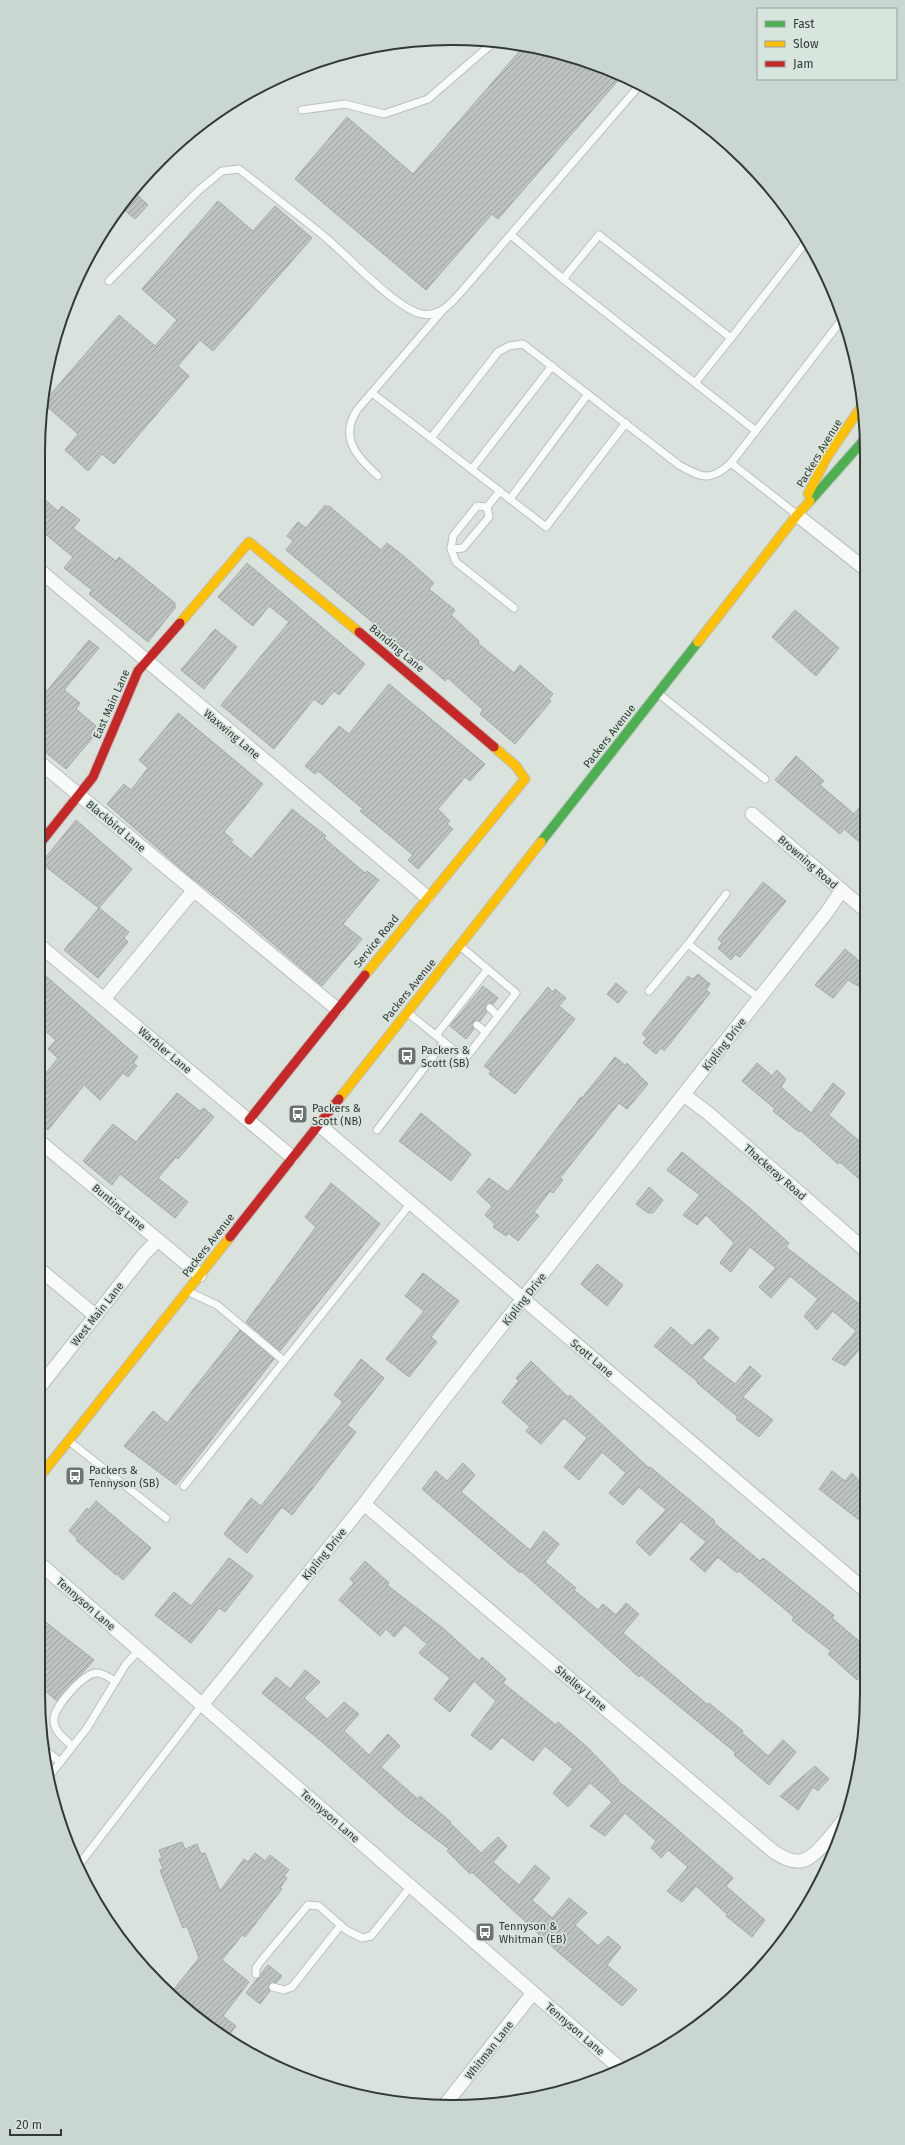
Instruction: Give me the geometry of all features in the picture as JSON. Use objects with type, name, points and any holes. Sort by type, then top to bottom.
[{"type":"main road","name":"Packers Avenue","points":[[797,515],[828,457],[858,412]]},
{"type":"main road","name":"Packers Avenue","points":[[45,1470],[460,946],[797,515],[833,477],[860,445]]},
{"type":"main road","name":"East Main Lane","points":[[45,837],[93,777],[138,671],[249,542]]},
{"type":"main road","name":"Banding Lane","points":[[249,542],[381,650],[516,766],[524,778]]},
{"type":"main road","name":"Service Road","points":[[249,1120],[427,896],[524,778]]},
{"type":"street","points":[[797,515],[860,565]]},
{"type":"street","name":"Waxwing Lane","points":[[45,575],[146,662],[427,896]]},
{"type":"street","name":"Blackbird Lane","points":[[45,767],[337,1009]]},
{"type":"street","name":"Browning Road","points":[[752,814],[860,906]]},
{"type":"street","points":[[104,999],[194,890]]},
{"type":"street","name":"Kipling Drive","points":[[202,1705],[364,1504],[437,1408],[684,1095],[842,890]]},
{"type":"street","name":"Warbler Lane","points":[[45,950],[292,1157]]},
{"type":"street","name":"Thackeray Road","points":[[684,1095],[708,1113],[860,1245]]},
{"type":"street","name":"Scott Lane","points":[[318,1124],[860,1586]]},
{"type":"street","name":"Bunting Lane","points":[[45,1146],[200,1275]]},
{"type":"street","name":"West Main Lane","points":[[45,1380],[144,1254],[158,1240]]},
{"type":"street","points":[[45,1274],[96,1316]]},
{"type":"street","name":"Shelley Lane","points":[[364,1504],[774,1852],[787,1860],[802,1862],[816,1852],[836,1829]]},
{"type":"street","name":"Tennyson Lane","points":[[45,1568],[617,2065]]},
{"type":"street","name":"Whitman Lane","points":[[449,2100],[533,1993]]},
{"type":"lane","points":[[302,110],[345,104],[384,114],[428,99],[488,47]]},
{"type":"lane","points":[[378,476],[365,464],[354,449],[349,431],[354,415],[636,89]]},
{"type":"lane","points":[[109,281],[198,191],[222,171],[239,169],[326,238],[405,306],[422,314],[436,313],[444,310]]},
{"type":"lane","points":[[511,235],[563,279],[756,431]]},
{"type":"lane","points":[[563,279],[599,235],[731,338]]},
{"type":"lane","points":[[694,383],[803,246]]},
{"type":"lane","points":[[431,438],[498,352],[510,346],[523,344],[679,465],[698,476],[718,475],[731,463],[839,324]]},
{"type":"lane","points":[[472,469],[552,366]]},
{"type":"lane","points":[[372,393],[546,527],[626,423]]},
{"type":"lane","points":[[510,499],[588,394]]},
{"type":"lane","points":[[731,463],[797,515]]},
{"type":"lane","points":[[487,507],[500,491]]},
{"type":"lane","points":[[487,507],[477,506],[453,536],[451,549],[456,562],[514,608]]},
{"type":"lane","points":[[451,549],[463,548],[489,517],[487,507]]},
{"type":"lane","points":[[657,693],[765,779]]},
{"type":"lane","points":[[649,992],[726,894]]},
{"type":"lane","points":[[688,944],[759,998]]},
{"type":"lane","points":[[407,1012],[465,1059],[516,993],[460,946]]},
{"type":"lane","points":[[436,1035],[459,1011],[473,993],[488,969]]},
{"type":"lane","points":[[490,1008],[498,1016]]},
{"type":"lane","points":[[477,1025],[486,1032]]},
{"type":"lane","points":[[377,1130],[444,1042]]},
{"type":"lane","points":[[184,1486],[283,1360],[410,1203]]},
{"type":"lane","points":[[187,1291],[217,1305],[283,1360]]},
{"type":"lane","points":[[69,1441],[166,1518]]},
{"type":"lane","points":[[53,1771],[86,1728],[126,1664],[139,1650]]},
{"type":"lane","points":[[72,1746],[55,1727],[54,1719],[56,1711],[80,1681],[89,1675],[96,1673],[104,1674],[115,1682]]},
{"type":"lane","points":[[82,1861],[202,1705]]},
{"type":"lane","points":[[49,1753],[60,1762]]},
{"type":"lane","points":[[256,1974],[256,1968],[261,1961],[308,1905],[319,1906],[341,1926],[362,1938],[371,1936],[411,1886]]},
{"type":"lane","points":[[273,1987],[284,1990],[292,1987],[341,1926]]},
{"type":"building","points":[[520,51],[558,59],[618,80],[498,219],[492,214],[426,290],[295,179],[347,117],[413,174]]},
{"type":"building","points":[[137,195],[148,205],[135,219],[125,210]]},
{"type":"building","points":[[218,201],[253,231],[275,206],[312,238],[213,351],[200,340],[178,366],[189,376],[114,464],[102,454],[88,471],[65,450],[78,434],[47,407],[48,397],[119,315],[155,346],[177,320],[142,289]]},
{"type":"building","points":[[45,500],[58,511],[62,506],[80,520],[73,528],[116,561],[119,557],[175,603],[175,608],[148,642],[89,594],[92,590],[64,568],[73,557],[45,534]]},
{"type":"building","points":[[325,505],[328,507],[329,506],[381,550],[387,543],[406,558],[434,583],[429,589],[455,610],[451,615],[479,641],[478,643],[514,673],[520,665],[553,694],[549,699],[551,701],[515,744],[480,714],[483,710],[448,678],[445,681],[420,659],[419,661],[286,550],[293,541],[287,536],[298,522],[306,528]]},
{"type":"building","points":[[247,563],[365,664],[339,695],[334,691],[322,705],[314,699],[274,749],[221,705],[289,622],[269,606],[253,626],[218,597]]},
{"type":"building","points":[[795,610],[839,648],[816,676],[772,637]]},
{"type":"building","points":[[215,629],[237,647],[204,689],[181,670]]},
{"type":"building","points":[[89,640],[99,648],[64,690],[80,703],[76,709],[96,726],[91,733],[94,736],[66,769],[45,752],[45,689],[47,691]]},
{"type":"building","points":[[389,684],[485,764],[470,781],[465,777],[438,809],[450,821],[447,824],[453,829],[418,869],[408,860],[413,855],[360,811],[363,809],[318,771],[315,774],[305,766],[339,726],[349,734]]},
{"type":"building","points":[[178,713],[263,784],[224,832],[233,840],[231,842],[251,859],[292,809],[326,836],[324,838],[365,873],[367,871],[379,880],[343,924],[362,939],[322,986],[237,913],[187,874],[107,804],[124,784],[131,790],[148,768],[139,760]]},
{"type":"building","points":[[796,756],[824,781],[820,785],[854,814],[860,807],[860,843],[844,829],[840,834],[775,780]]},
{"type":"building","points":[[76,820],[132,869],[99,908],[45,866],[45,858]]},
{"type":"building","points":[[763,882],[786,901],[740,957],[735,954],[731,960],[718,948],[722,943],[718,939]]},
{"type":"building","points":[[99,908],[129,932],[124,938],[128,942],[98,978],[64,950]]},
{"type":"building","points":[[845,949],[860,962],[860,987],[848,980],[833,998],[815,985]]},
{"type":"building","points":[[698,974],[710,984],[706,990],[710,993],[664,1051],[661,1048],[656,1054],[643,1043],[647,1038],[642,1034],[688,976],[693,979]]},
{"type":"building","points":[[45,975],[138,1057],[133,1063],[137,1066],[128,1077],[123,1073],[100,1100],[84,1085],[48,1130],[45,1128],[45,1074],[58,1058],[48,1049],[56,1040],[45,1031]]},
{"type":"building","points":[[616,983],[627,992],[618,1003],[607,994]]},
{"type":"building","points":[[483,986],[498,998],[493,1004],[486,1005],[485,1009],[487,1012],[480,1021],[473,1022],[472,1025],[474,1029],[466,1039],[450,1026]]},
{"type":"building","points":[[548,987],[553,992],[555,989],[566,998],[559,1006],[575,1019],[515,1094],[489,1074],[491,1071],[484,1066]]},
{"type":"building","points":[[615,1057],[626,1066],[627,1063],[648,1084],[627,1109],[619,1103],[560,1178],[563,1180],[553,1193],[550,1191],[534,1212],[539,1216],[518,1241],[508,1233],[506,1236],[493,1227],[495,1224],[485,1215],[492,1206],[477,1192],[489,1178],[508,1192],[581,1097],[582,1098]]},
{"type":"building","points":[[757,1063],[772,1076],[777,1070],[786,1079],[781,1087],[811,1113],[833,1083],[845,1093],[829,1115],[860,1142],[860,1180],[840,1162],[838,1164],[800,1130],[799,1132],[773,1111],[775,1109],[742,1081]]},
{"type":"building","points":[[177,1093],[200,1111],[204,1108],[214,1117],[178,1159],[176,1157],[158,1178],[188,1202],[175,1218],[120,1174],[112,1185],[83,1161],[113,1124],[136,1142]]},
{"type":"building","points":[[421,1113],[471,1154],[451,1181],[399,1141]]},
{"type":"building","points":[[682,1152],[751,1209],[789,1243],[786,1247],[860,1304],[860,1348],[845,1366],[832,1359],[856,1331],[833,1311],[817,1330],[804,1316],[818,1299],[790,1276],[771,1298],[759,1287],[776,1268],[750,1247],[731,1272],[720,1263],[734,1243],[706,1215],[697,1225],[683,1215],[700,1195],[667,1170]]},
{"type":"building","points":[[331,1183],[380,1224],[280,1351],[246,1322],[316,1227],[305,1217]]},
{"type":"building","points":[[649,1187],[663,1200],[653,1213],[648,1213],[636,1204]]},
{"type":"building","points":[[597,1264],[623,1285],[607,1306],[581,1284]]},
{"type":"building","points":[[423,1273],[459,1301],[431,1337],[437,1342],[409,1377],[386,1359],[424,1311],[405,1296]]},
{"type":"building","points":[[671,1327],[692,1346],[709,1329],[719,1338],[702,1358],[735,1384],[750,1366],[761,1376],[743,1397],[773,1420],[759,1437],[736,1419],[738,1417],[697,1383],[698,1382],[654,1346]]},
{"type":"building","points":[[240,1330],[274,1359],[176,1485],[124,1446],[153,1411],[167,1423]]},
{"type":"building","points":[[361,1359],[384,1378],[347,1425],[356,1432],[292,1515],[282,1507],[247,1553],[224,1534],[251,1498],[261,1506],[343,1402],[334,1395]]},
{"type":"building","points":[[531,1361],[568,1397],[570,1395],[649,1468],[650,1467],[715,1521],[714,1523],[760,1561],[763,1558],[834,1615],[832,1618],[860,1642],[860,1676],[857,1680],[828,1654],[831,1651],[792,1620],[794,1617],[739,1571],[737,1573],[718,1557],[705,1572],[690,1559],[706,1542],[681,1521],[650,1556],[636,1542],[666,1510],[639,1487],[623,1505],[609,1493],[626,1473],[602,1452],[579,1480],[564,1467],[587,1438],[564,1418],[541,1444],[526,1431],[530,1427],[502,1402],[519,1381],[516,1378]]},
{"type":"building","points":[[463,1463],[475,1475],[461,1492],[530,1550],[544,1531],[559,1544],[545,1562],[576,1588],[574,1590],[598,1610],[603,1604],[616,1615],[626,1603],[639,1614],[623,1633],[708,1705],[709,1703],[743,1731],[742,1733],[768,1756],[783,1740],[796,1752],[769,1785],[734,1755],[736,1753],[641,1675],[639,1677],[521,1571],[520,1573],[422,1489],[436,1471],[447,1481]]},
{"type":"building","points":[[832,1471],[845,1481],[852,1473],[860,1482],[860,1521],[819,1489]]},
{"type":"building","points":[[96,1501],[151,1548],[123,1580],[76,1540],[77,1538],[69,1531],[87,1508],[89,1510]]},
{"type":"building","points":[[229,1558],[253,1576],[225,1612],[219,1608],[191,1643],[155,1615],[174,1592],[191,1606]]},
{"type":"building","points":[[365,1561],[389,1583],[387,1585],[444,1629],[479,1661],[482,1657],[506,1679],[503,1683],[556,1725],[558,1722],[586,1746],[619,1780],[618,1781],[670,1823],[733,1878],[726,1886],[765,1920],[752,1937],[726,1916],[727,1914],[696,1886],[682,1902],[667,1891],[688,1867],[668,1850],[661,1858],[651,1848],[656,1841],[625,1813],[605,1836],[590,1826],[612,1802],[590,1783],[568,1807],[553,1793],[573,1769],[545,1746],[533,1761],[502,1737],[491,1750],[471,1735],[496,1701],[474,1681],[450,1712],[434,1699],[450,1678],[419,1653],[427,1644],[405,1625],[394,1637],[386,1629],[380,1636],[339,1600],[354,1583],[350,1579]]},
{"type":"building","points":[[45,1622],[94,1660],[57,1701],[45,1691]]},
{"type":"building","points":[[305,1670],[320,1682],[304,1698],[327,1719],[344,1702],[359,1714],[344,1731],[369,1755],[388,1734],[400,1746],[381,1767],[418,1799],[420,1796],[451,1822],[450,1823],[481,1853],[498,1837],[507,1846],[493,1862],[519,1885],[535,1865],[550,1878],[532,1900],[552,1918],[569,1898],[587,1913],[575,1925],[598,1946],[608,1936],[621,1947],[607,1965],[637,1990],[622,2006],[559,1953],[472,1872],[470,1874],[447,1851],[449,1849],[403,1814],[321,1741],[262,1693],[276,1677],[290,1689]]},
{"type":"building","points":[[815,1766],[829,1779],[818,1791],[813,1787],[798,1810],[780,1796]]},
{"type":"building","points":[[182,1842],[185,1849],[197,1844],[201,1854],[205,1853],[220,1891],[244,1859],[248,1862],[255,1853],[265,1861],[270,1855],[289,1870],[284,1876],[287,1878],[280,1888],[282,1889],[245,1937],[242,1935],[222,1960],[249,1982],[223,2016],[236,2026],[230,2034],[204,2016],[174,1990],[199,1958],[187,1926],[183,1928],[160,1870],[163,1869],[159,1859],[162,1858],[159,1850]]},
{"type":"building","points":[[268,1965],[282,1976],[276,1983],[269,1984],[268,1988],[270,1991],[260,2004],[246,1993]]},
{"type":"traffic: fast","points":[[810,501],[860,445]]},
{"type":"traffic: fast","points":[[541,842],[698,642]]},
{"type":"traffic: slow","points":[[808,494],[827,457],[858,411]]},
{"type":"traffic: slow","points":[[698,642],[797,515],[810,501]]},
{"type":"traffic: slow","points":[[180,623],[249,542],[359,632]]},
{"type":"traffic: slow","points":[[365,975],[525,779],[516,766],[494,747]]},
{"type":"traffic: slow","points":[[339,1099],[541,842]]},
{"type":"traffic: slow","points":[[45,1470],[230,1237]]},
{"type":"traffic: jam","points":[[45,837],[93,777],[138,671],[180,623]]},
{"type":"traffic: jam","points":[[359,632],[494,747]]},
{"type":"traffic: jam","points":[[249,1120],[365,975]]},
{"type":"traffic: jam","points":[[230,1237],[339,1099]]},
{"type":"place","name":"Packers & Scott (SB)","points":[[407,1056]]},
{"type":"place","name":"Packers & Scott (NB)","points":[[298,1114]]},
{"type":"place","name":"Packers & Tennyson (SB)","points":[[75,1476]]},
{"type":"place","name":"Tennyson & Whitman (EB)","points":[[485,1932]]}]
